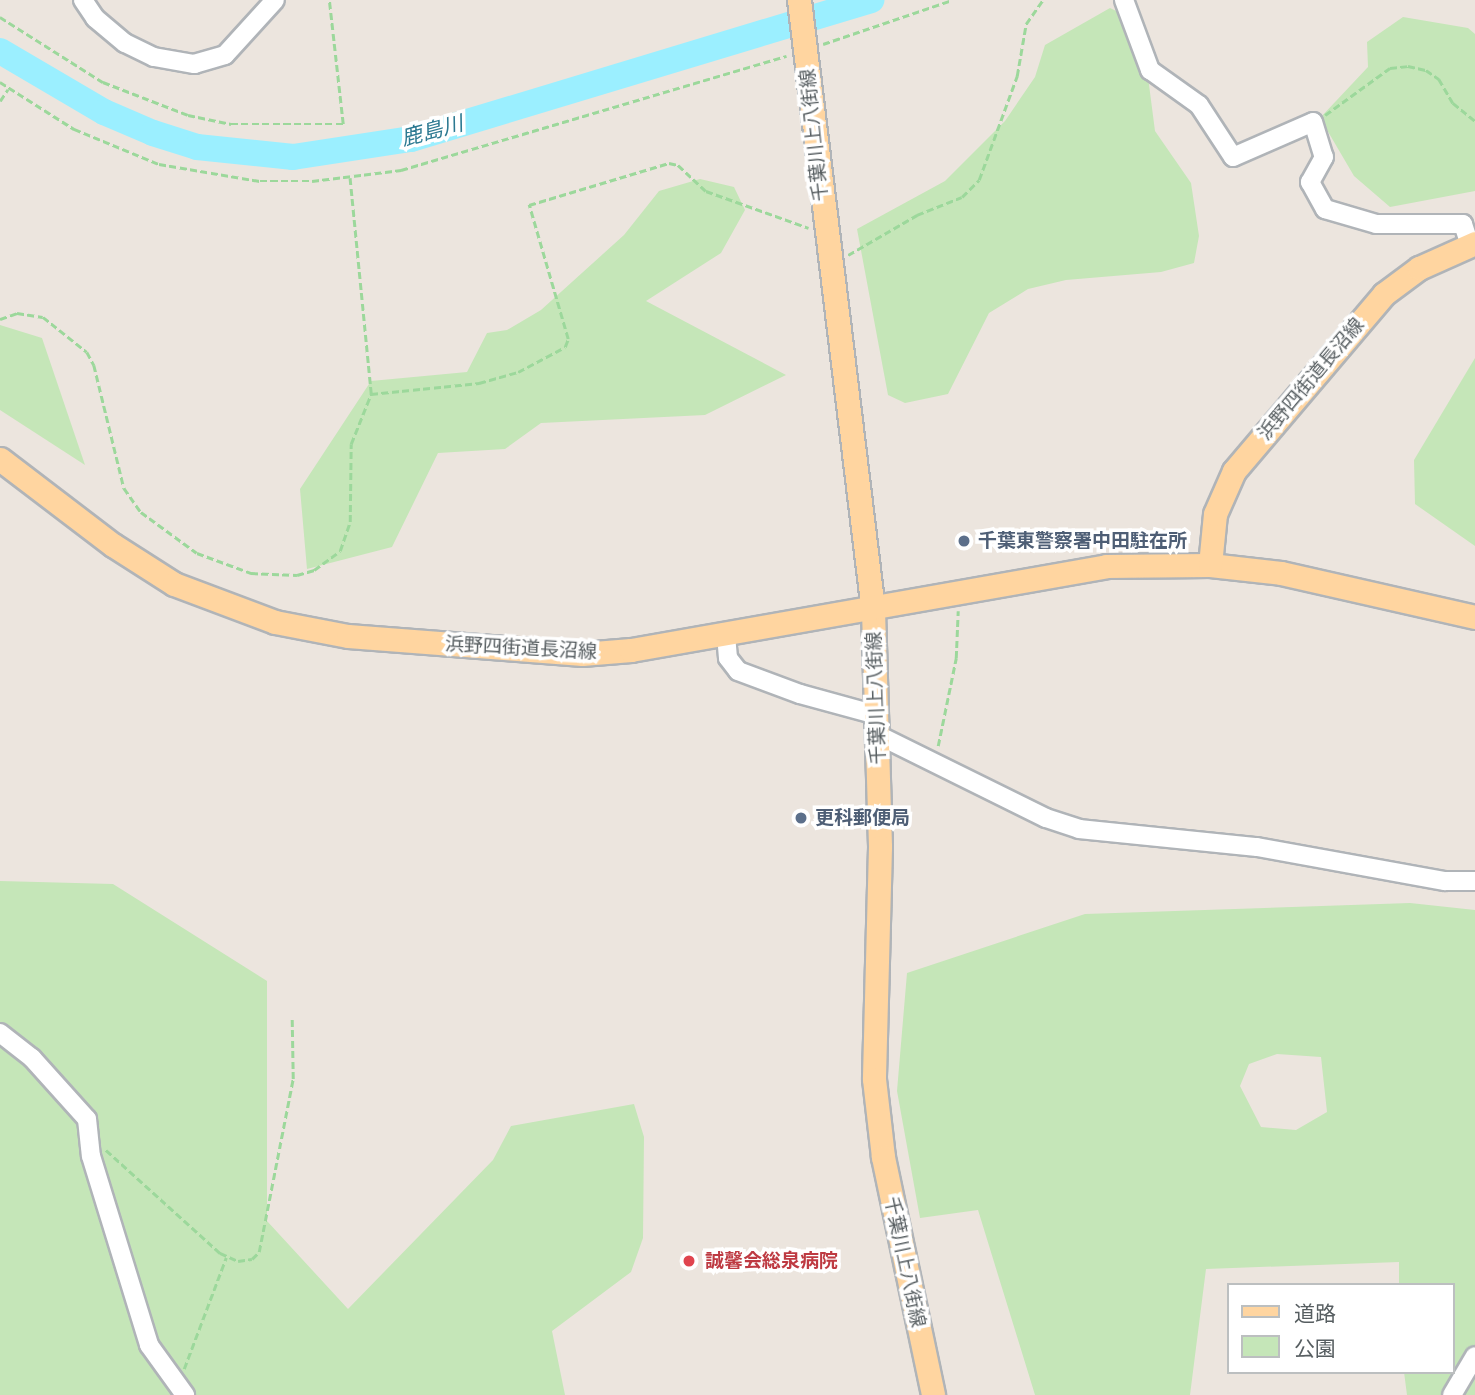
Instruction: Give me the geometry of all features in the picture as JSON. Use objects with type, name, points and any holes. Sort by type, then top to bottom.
[{"type":"main road","name":"千葉川上八街線","points":[[799,0],[824,234],[873,610],[880,847],[874,1079],[883,1157],[927,1394]]},
{"type":"main road","name":"浜野四街道長沼線","points":[[1210,565],[1215,514],[1234,471],[1384,294],[1419,268],[1473,244]]},
{"type":"main road","name":"浜野四街道長沼線","points":[[0,459],[113,545],[174,584],[275,622],[348,636],[582,654],[726,635],[1106,566],[1210,565],[1326,581],[1475,617]]},
{"type":"street","points":[[83,0],[95,18],[125,43],[154,57],[194,64],[225,55],[275,0]]},
{"type":"street","points":[[1124,0],[1150,70],[1199,105],[1233,158],[1313,122],[1324,157],[1310,183],[1325,209],[1376,224],[1463,224],[1473,244]]},
{"type":"street","points":[[726,635],[728,658],[738,671],[877,725],[934,763],[1046,818],[1079,829],[1257,847],[1445,881],[1475,881]]},
{"type":"street","points":[[0,1033],[70,1096],[88,1119],[91,1156],[149,1345],[179,1389]]},
{"type":"street","points":[[1452,1395],[1475,1356]]},
{"type":"path","points":[[0,17],[103,82],[188,115],[231,124],[344,124],[329,0]]},
{"type":"path","points":[[0,82],[75,129],[159,164],[260,181],[350,178],[401,170],[805,50],[952,0]]},
{"type":"path","points":[[828,260],[864,249],[917,215],[971,190],[1013,87],[1027,24],[1043,0]]},
{"type":"path","points":[[1313,122],[1390,68],[1408,66],[1426,70],[1439,79],[1453,103],[1475,121]]},
{"type":"path","points":[[0,101],[9,88]]},
{"type":"path","points":[[371,394],[479,383],[518,372],[565,347],[568,339],[530,205],[669,163],[678,165],[706,191],[750,203],[824,234]]},
{"type":"path","points":[[0,319],[17,313],[43,317],[81,346],[94,365],[131,500],[197,553],[251,573],[297,575],[326,564],[340,551],[351,512],[351,444],[371,394],[350,178]]},
{"type":"path","points":[[934,763],[956,658],[956,593]]},
{"type":"path","points":[[91,1136],[226,1258],[251,1259],[259,1252],[292,1079],[292,1019]]},
{"type":"path","points":[[179,1389],[226,1258]]},
{"type":"green space","points":[[1110,8],[1141,23],[1155,131],[1191,183],[1199,236],[1194,263],[1161,272],[1066,280],[1028,289],[989,313],[948,394],[905,403],[888,395],[857,229],[945,181],[1005,121],[1035,77],[1045,45]]},
{"type":"green space","points":[[1403,17],[1468,28],[1475,34],[1475,191],[1390,207],[1354,176],[1320,118],[1368,67],[1367,42]]},
{"type":"green space","points":[[700,179],[734,187],[745,210],[721,253],[646,301],[786,375],[705,415],[541,423],[505,449],[438,453],[392,547],[307,569],[300,489],[371,381],[467,372],[487,333],[507,330],[541,310],[624,235],[659,191]]},
{"type":"green space","points":[[0,325],[42,338],[85,465],[0,410]]},
{"type":"green space","points":[[1475,358],[1475,546],[1415,504],[1414,460]]},
{"type":"green space","points":[[0,881],[113,884],[267,981],[267,1221],[348,1309],[493,1160],[511,1126],[634,1104],[644,1137],[643,1238],[631,1272],[552,1331],[565,1395],[0,1395]]},
{"type":"green space","points":[[1410,903],[1475,910],[1475,1395],[1407,1395],[1404,1374],[1454,1374],[1454,1283],[1399,1283],[1399,1262],[1206,1269],[1190,1395],[1035,1395],[978,1210],[920,1218],[897,1091],[907,973],[1085,914]],"holes":[[[1277,1054],[1321,1057],[1327,1112],[1296,1130],[1261,1127],[1240,1086],[1249,1064]]]},
{"type":"waterway","name":"鹿島川","points":[[0,51],[104,112],[153,133],[197,147],[293,157],[411,139],[872,0]]},
{"type":"place","name":"千葉東警察署中田駐在所","points":[[964,541]]},
{"type":"place","name":"更科郵便局","points":[[801,818]]},
{"type":"place","name":"誠馨会総泉病院","points":[[689,1261]]}]
